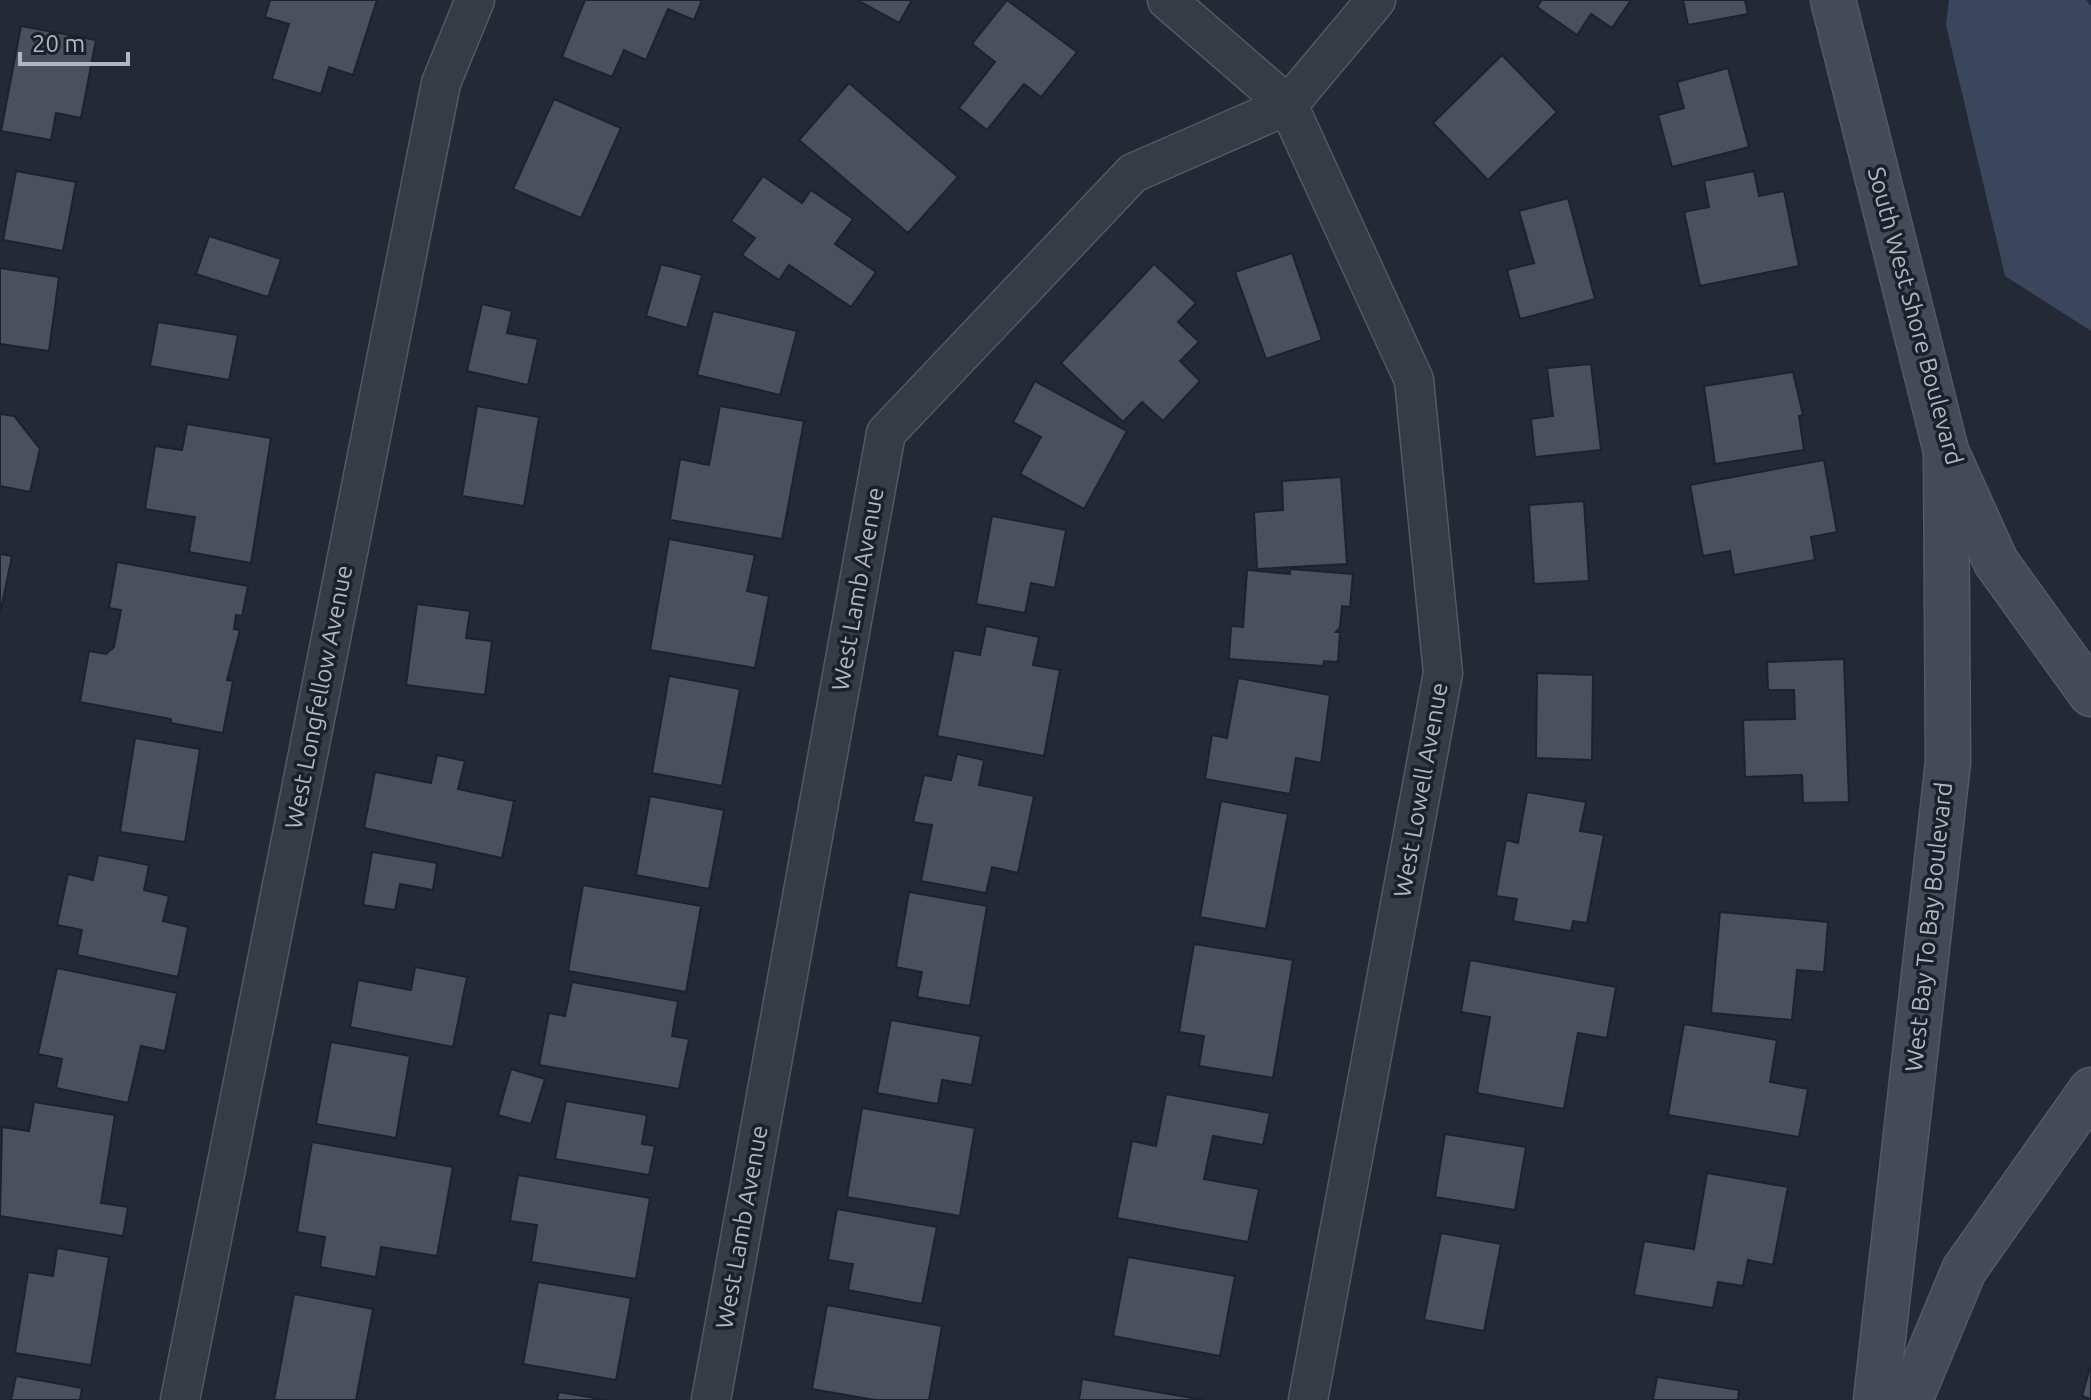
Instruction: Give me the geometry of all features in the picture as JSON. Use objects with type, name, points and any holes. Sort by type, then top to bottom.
[{"type":"street","name":"West Longfellow Avenue","points":[[180,1400],[441,83],[475,0]]},
{"type":"street","points":[[1167,0],[1288,105]]},
{"type":"street","name":"West Lamb Avenue","points":[[711,1400],[886,433],[1133,173],[1288,105],[1376,0]]},
{"type":"street","name":"South West Shore Boulevard","points":[[1833,0],[1946,451],[1996,562],[2091,694]]},
{"type":"street","name":"West Lowell Avenue","points":[[1288,105],[1414,380],[1443,673],[1308,1400]]},
{"type":"street","name":"West Bay To Bay Boulevard","points":[[1876,1400],[1948,762],[1946,451]]},
{"type":"street","points":[[1910,1400],[1964,1270],[2091,1090]]},
{"type":"water","points":[[1949,0],[2086,0],[2091,6],[2091,331],[2005,276],[1946,25]]},
{"type":"building","points":[[270,0],[377,0],[353,75],[329,67],[321,94],[272,79],[289,24],[265,17]]},
{"type":"building","points":[[585,0],[702,0],[694,20],[668,9],[646,60],[624,50],[612,77],[562,57]]},
{"type":"building","points":[[857,0],[912,0],[899,23]]},
{"type":"building","points":[[1007,0],[1077,52],[1041,97],[1024,84],[987,130],[959,108],[995,62],[972,44]]},
{"type":"building","points":[[1542,0],[1631,0],[1612,28],[1591,14],[1577,35],[1537,7]]},
{"type":"building","points":[[1683,0],[1745,0],[1748,14],[1688,25]]},
{"type":"building","points":[[21,26],[96,40],[81,118],[56,113],[51,140],[1,131]]},
{"type":"building","points":[[1502,55],[1557,112],[1488,180],[1433,123]]},
{"type":"building","points":[[1728,68],[1749,147],[1672,167],[1658,115],[1684,108],[1677,82]]},
{"type":"building","points":[[849,83],[958,177],[908,233],[799,140]]},
{"type":"building","points":[[554,99],[621,128],[581,218],[513,189]]},
{"type":"building","points":[[16,171],[76,182],[63,251],[3,240]]},
{"type":"building","points":[[1754,171],[1759,196],[1784,191],[1799,266],[1700,286],[1684,212],[1709,207],[1704,181]]},
{"type":"building","points":[[763,176],[802,203],[811,190],[853,219],[835,244],[876,272],[851,307],[789,265],[779,280],[742,255],[755,238],[731,221]]},
{"type":"building","points":[[1568,198],[1595,299],[1520,319],[1507,270],[1534,263],[1519,211]]},
{"type":"building","points":[[209,236],[281,259],[268,297],[196,274]]},
{"type":"building","points":[[1292,253],[1322,340],[1266,359],[1235,272]]},
{"type":"building","points":[[661,264],[702,275],[687,328],[646,316]]},
{"type":"building","points":[[1154,264],[1196,303],[1178,322],[1199,342],[1180,361],[1200,381],[1163,421],[1142,402],[1123,422],[1061,363]]},
{"type":"building","points":[[0,268],[59,277],[49,351],[0,344]]},
{"type":"building","points":[[482,304],[512,311],[507,333],[538,339],[528,385],[467,371]]},
{"type":"building","points":[[713,311],[797,331],[780,395],[697,375]]},
{"type":"building","points":[[158,322],[238,335],[229,380],[150,366]]},
{"type":"building","points":[[1591,364],[1601,450],[1535,457],[1531,419],[1553,416],[1547,368]]},
{"type":"building","points":[[1793,372],[1803,415],[1799,416],[1804,450],[1715,464],[1704,386]]},
{"type":"building","points":[[1035,381],[1127,431],[1084,509],[1020,474],[1041,437],[1013,422]]},
{"type":"building","points":[[477,406],[539,417],[524,506],[462,496]]},
{"type":"building","points":[[720,406],[804,421],[782,539],[670,520],[680,459],[709,465]]},
{"type":"building","points":[[0,414],[14,416],[40,449],[30,492],[0,486]]},
{"type":"building","points":[[187,424],[271,438],[251,563],[189,552],[195,517],[145,509],[155,446],[182,450]]},
{"type":"building","points":[[1824,460],[1837,532],[1811,537],[1815,560],[1734,575],[1730,551],[1703,556],[1690,485]]},
{"type":"building","points":[[1341,477],[1347,564],[1257,569],[1254,512],[1283,510],[1282,481]]},
{"type":"building","points":[[1584,501],[1589,581],[1534,584],[1529,505]]},
{"type":"building","points":[[992,516],[1066,530],[1055,588],[1031,583],[1025,613],[976,604]]},
{"type":"building","points":[[669,539],[755,555],[747,591],[769,596],[755,668],[650,650]]},
{"type":"building","points":[[0,554],[12,556],[0,614]]},
{"type":"building","points":[[117,562],[248,586],[242,616],[236,615],[234,629],[240,630],[227,680],[233,681],[223,733],[171,723],[171,719],[80,702],[89,651],[106,654],[114,647],[121,610],[109,608]]},
{"type":"building","points":[[1290,569],[1353,574],[1350,607],[1342,606],[1340,627],[1336,632],[1340,632],[1338,662],[1324,661],[1323,666],[1229,659],[1231,626],[1243,627],[1247,570],[1290,574]]},
{"type":"building","points":[[417,604],[470,611],[466,638],[492,641],[485,695],[406,685]]},
{"type":"building","points":[[986,626],[1039,637],[1033,665],[1060,670],[1044,756],[937,736],[954,650],[980,655]]},
{"type":"building","points":[[1844,659],[1849,802],[1803,803],[1802,775],[1745,777],[1743,720],[1795,719],[1794,690],[1768,690],[1767,662]]},
{"type":"building","points":[[1537,673],[1593,675],[1592,760],[1536,758]]},
{"type":"building","points":[[669,676],[740,689],[722,786],[652,773]]},
{"type":"building","points":[[1238,678],[1330,695],[1321,763],[1296,758],[1290,794],[1205,779],[1212,735],[1227,738]]},
{"type":"building","points":[[135,738],[200,749],[185,842],[120,832]]},
{"type":"building","points":[[957,754],[984,760],[979,785],[1034,796],[1018,873],[992,867],[986,893],[921,881],[932,825],[913,822],[924,775],[951,780]]},
{"type":"building","points":[[437,755],[465,761],[458,789],[514,801],[502,858],[364,828],[375,772],[431,783]]},
{"type":"building","points":[[1527,792],[1586,802],[1580,831],[1604,835],[1587,923],[1573,921],[1571,931],[1513,921],[1517,899],[1496,896],[1506,840],[1518,843]]},
{"type":"building","points":[[650,796],[724,810],[709,889],[636,875]]},
{"type":"building","points":[[1221,801],[1288,814],[1266,929],[1200,917]]},
{"type":"building","points":[[372,852],[437,863],[433,890],[400,884],[395,910],[363,905]]},
{"type":"building","points":[[98,855],[149,865],[144,890],[169,896],[163,921],[188,927],[178,977],[77,955],[82,930],[57,925],[68,874],[93,880]]},
{"type":"building","points":[[583,885],[701,906],[686,992],[568,971]]},
{"type":"building","points":[[909,892],[987,906],[970,1006],[917,997],[922,972],[896,967]]},
{"type":"building","points":[[1720,912],[1828,922],[1824,972],[1797,970],[1792,1020],[1711,1013]]},
{"type":"building","points":[[1194,944],[1293,960],[1273,1078],[1199,1066],[1204,1036],[1179,1032]]},
{"type":"building","points":[[1470,960],[1616,987],[1607,1038],[1578,1033],[1564,1109],[1477,1093],[1490,1017],[1461,1012]]},
{"type":"building","points":[[415,967],[467,977],[453,1047],[350,1027],[358,980],[411,990]]},
{"type":"building","points":[[57,968],[177,993],[165,1051],[141,1046],[128,1103],[56,1088],[62,1059],[38,1054]]},
{"type":"building","points":[[572,982],[678,1001],[672,1036],[689,1039],[679,1089],[539,1065],[549,1013],[565,1016]]},
{"type":"building","points":[[891,1020],[981,1036],[972,1085],[942,1080],[938,1104],[877,1093]]},
{"type":"building","points":[[1684,1024],[1777,1040],[1770,1082],[1808,1089],[1799,1137],[1668,1115]]},
{"type":"building","points":[[331,1042],[410,1056],[396,1138],[316,1124]]},
{"type":"building","points":[[511,1069],[545,1079],[531,1124],[498,1115]]},
{"type":"building","points":[[1166,1094],[1270,1113],[1263,1145],[1213,1136],[1204,1179],[1259,1189],[1248,1242],[1117,1218],[1132,1141],[1156,1146]]},
{"type":"building","points":[[566,1101],[647,1115],[642,1144],[655,1146],[649,1175],[555,1159]]},
{"type":"building","points":[[34,1102],[115,1115],[101,1203],[128,1207],[123,1236],[0,1216],[2,1127],[29,1131]]},
{"type":"building","points":[[862,1108],[975,1128],[960,1216],[847,1197]]},
{"type":"building","points":[[1445,1134],[1526,1147],[1515,1210],[1435,1197]]},
{"type":"building","points":[[312,1142],[453,1167],[437,1256],[381,1247],[376,1277],[320,1267],[325,1237],[297,1232]]},
{"type":"building","points":[[1707,1173],[1788,1187],[1773,1265],[1748,1260],[1743,1286],[1718,1282],[1713,1308],[1634,1295],[1644,1241],[1694,1249]]},
{"type":"building","points":[[518,1175],[650,1198],[636,1279],[531,1262],[537,1225],[510,1221]]},
{"type":"building","points":[[837,1209],[937,1227],[922,1304],[848,1290],[853,1264],[828,1260]]},
{"type":"building","points":[[1441,1233],[1501,1244],[1484,1331],[1424,1320]]},
{"type":"building","points":[[57,1248],[109,1257],[91,1365],[15,1353],[28,1272],[53,1276]]},
{"type":"building","points":[[1128,1257],[1235,1276],[1220,1356],[1113,1336]]},
{"type":"building","points":[[538,1282],[631,1298],[616,1380],[523,1364]]},
{"type":"building","points":[[294,1294],[373,1309],[356,1400],[274,1400]]},
{"type":"building","points":[[827,1305],[942,1326],[929,1400],[875,1400],[812,1389]]},
{"type":"building","points":[[2091,1364],[2091,1399],[2082,1396]]},
{"type":"building","points":[[16,1376],[82,1388],[80,1400],[11,1400]]},
{"type":"building","points":[[1657,1377],[1739,1390],[1738,1400],[1653,1400]]},
{"type":"building","points":[[1082,1379],[1204,1400],[1079,1400]]},
{"type":"building","points":[[559,1392],[607,1400],[557,1400]]}]
